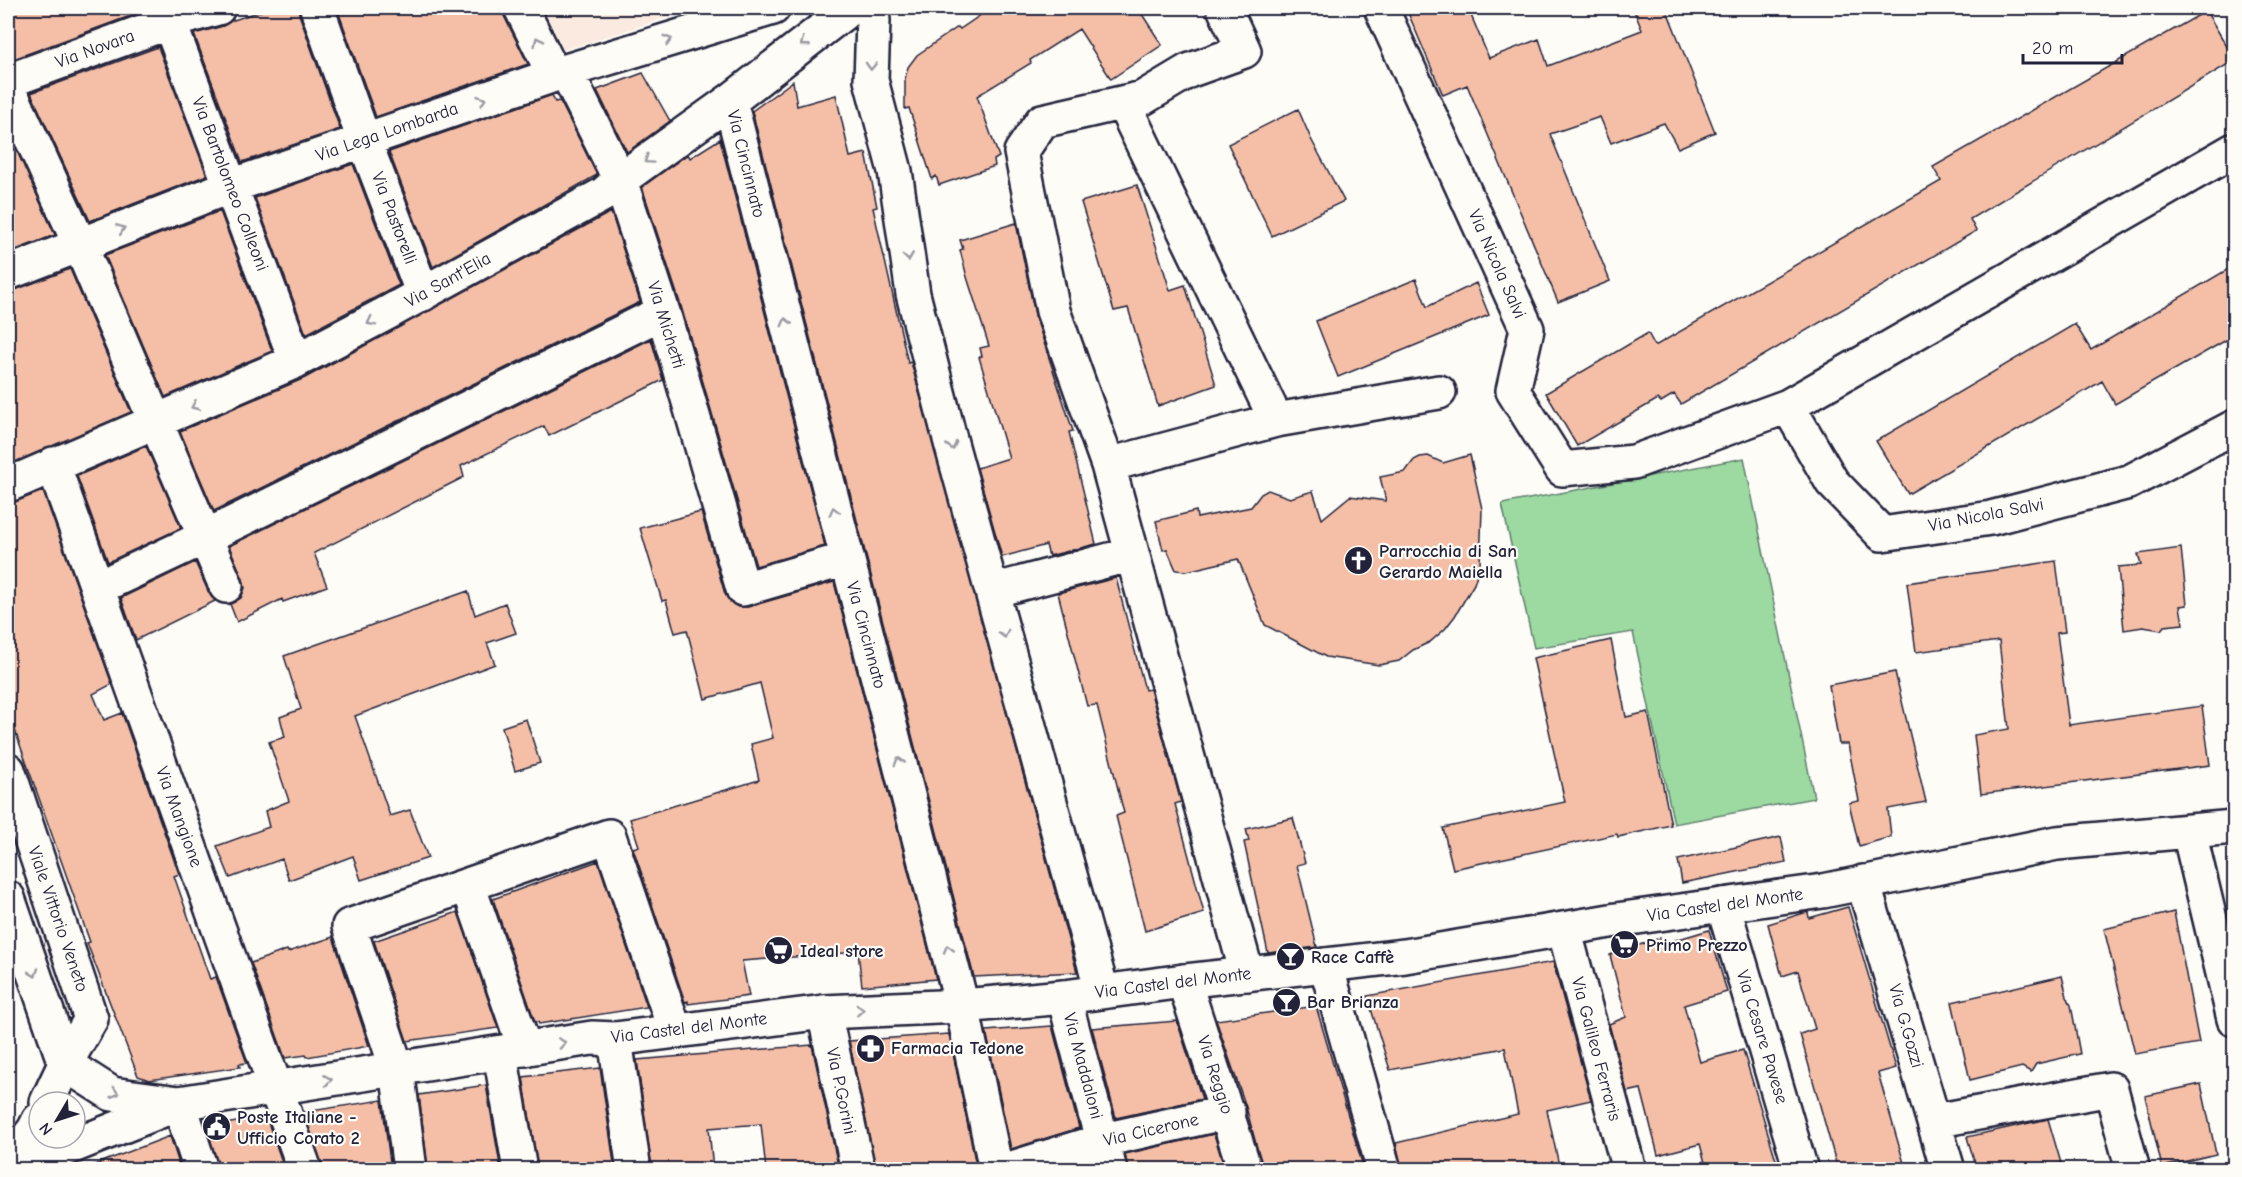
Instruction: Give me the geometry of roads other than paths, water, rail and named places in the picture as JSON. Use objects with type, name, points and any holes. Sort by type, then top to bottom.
[{"type":"street","name":"Via Novara","points":[[8,81],[167,15],[218,8]]},
{"type":"street","name":"Via Pastorelli","points":[[317,8],[364,140],[423,294]]},
{"type":"street","name":"Via Michetti","points":[[521,8],[620,180],[663,312],[743,589],[846,559]]},
{"type":"street","name":"Via Lega Lombarda","points":[[8,273],[231,186],[560,73],[773,8]]},
{"type":"street","name":"Via Sant'Elia","points":[[8,485],[296,361],[604,194],[730,101],[850,8]]},
{"type":"street","points":[[872,8],[871,81],[895,171],[914,294],[951,443],[1102,991]]},
{"type":"street","points":[[1224,8],[1244,51],[1188,70],[1143,98],[1042,121],[1021,152],[1053,311],[1108,465],[1247,974]]},
{"type":"street","name":"Via Nicola Salvi","points":[[1382,8],[1527,329],[1513,391],[1562,469],[1634,462],[1788,406],[2235,150]]},
{"type":"street","name":"Via Bartolomeo Colleoni","points":[[167,15],[296,361]]},
{"type":"street","points":[[8,87],[80,245],[226,586]]},
{"type":"street","name":"Via Cincinnato","points":[[730,101],[962,1006],[996,1170]]},
{"type":"street","points":[[1124,103],[1276,420]]},
{"type":"street","points":[[97,588],[663,312]]},
{"type":"street","points":[[1108,465],[1276,420],[1439,392]]},
{"type":"street","name":"Via Nicola Salvi","points":[[1788,406],[1832,482],[1882,534],[1991,518],[2129,482],[2235,428]]},
{"type":"street","name":"Via Mangione","points":[[53,464],[305,1170]]},
{"type":"street","points":[[992,591],[1132,554]]},
{"type":"street","name":"Viale Vittorio Veneto","points":[[8,770],[91,1019],[65,1064],[56,1090]]},
{"type":"street","name":"Via Castel del Monte","points":[[87,1128],[179,1103],[592,1038],[615,1039],[824,1012],[962,1006],[1064,997],[1405,956],[1564,929],[1824,891],[2057,843],[2235,827]]},
{"type":"street","points":[[2189,832],[2235,1019]]},
{"type":"street","points":[[411,1170],[397,1069],[350,926],[609,836],[675,1031]]},
{"type":"street","name":"Via G.Gozzi","points":[[1863,882],[1948,1170]]},
{"type":"street","points":[[468,885],[512,1051],[520,1170]]},
{"type":"street","points":[[8,898],[14,936],[65,1064]]},
{"type":"street","name":"Via Cesare Pavese","points":[[1723,905],[1801,1170]]},
{"type":"street","name":"Via Galileo Ferraris","points":[[1564,929],[1629,1170]]},
{"type":"street","points":[[1326,965],[1384,1170]]},
{"type":"street","name":"Via Reggio","points":[[1184,981],[1245,1170]]},
{"type":"street","name":"Via Maddaloni","points":[[1064,997],[1107,1155]]},
{"type":"street","name":"Via P.Gorini","points":[[824,1012],[858,1170]]},
{"type":"street","points":[[615,1039],[634,1170]]},
{"type":"street","name":"Via Castel del Monte","points":[[65,1064],[112,1095],[179,1103]]},
{"type":"street","points":[[1934,1122],[2111,1089],[2133,1170]]},
{"type":"street","points":[[179,1103],[201,1170]]},
{"type":"street","name":"Via Cicerone","points":[[1006,1170],[1107,1155],[1228,1112]]},
{"type":"street","name":"Viale Vittorio Veneto","points":[[8,1163],[27,1150]]},
{"type":"place","name":"Parrocchia di San Gerardo Maiella","points":[[1358,561]]},
{"type":"place","name":"Primo Prezzo","points":[[1625,945]]},
{"type":"place","name":"Ideal store","points":[[779,951]]},
{"type":"place","name":"Race Caffè","points":[[1290,957]]},
{"type":"place","name":"Bar Brianza","points":[[1286,1002]]},
{"type":"place","name":"Farmacia Tedone","points":[[870,1048]]},
{"type":"place","name":"Poste Italiane - Ufficio Corato 2","points":[[216,1127]]}]
